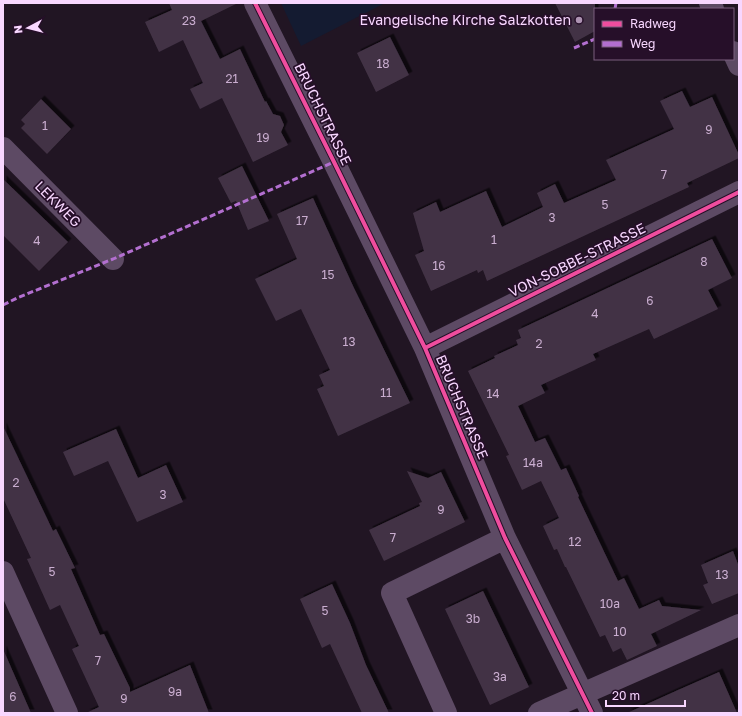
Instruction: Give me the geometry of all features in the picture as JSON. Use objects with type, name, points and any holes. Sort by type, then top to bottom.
[{"type":"street","name":"BRUCHSTRASSE","points":[[255,3],[425,348],[505,538],[587,703]]},
{"type":"street","points":[[734,54],[739,64]]},
{"type":"street","name":"LEKWEG","points":[[3,148],[114,259]]},
{"type":"street","name":"VON-SOBBE-STRASSE","points":[[425,348],[739,192]]},
{"type":"street","points":[[446,713],[392,593],[505,538]]},
{"type":"street","points":[[3,572],[67,713]]},
{"type":"street","points":[[539,713],[587,703],[739,625]]},
{"type":"shaded area","points":[[281,3],[385,3],[301,46]]},
{"type":"building","points":[[169,3],[238,3],[201,21],[220,59],[240,49],[265,102],[266,101],[273,114],[280,116],[284,125],[281,132],[288,145],[253,162],[222,98],[200,109],[190,89],[203,83],[183,40],[159,52],[145,22],[172,10]]},
{"type":"building","name":"Evangelische Kirche Salzkotten","points":[[555,3],[595,3],[594,32],[575,42]]},
{"type":"building","points":[[390,37],[409,75],[376,92],[357,53]]},
{"type":"building","points":[[682,91],[690,107],[712,97],[739,155],[739,158],[687,183],[689,187],[487,281],[483,270],[478,273],[477,270],[431,291],[415,255],[424,251],[413,213],[436,202],[440,212],[486,191],[502,227],[543,207],[537,193],[555,184],[564,203],[616,180],[606,160],[674,129],[660,101]]},
{"type":"building","points":[[41,99],[71,129],[47,154],[21,128],[25,124],[21,120]]},
{"type":"building","points":[[242,166],[269,221],[248,230],[236,201],[231,203],[218,178]]},
{"type":"building","points":[[3,179],[68,242],[39,271],[3,235]]},
{"type":"building","points":[[313,198],[353,286],[410,403],[338,436],[317,389],[324,386],[319,375],[330,370],[301,309],[276,321],[255,279],[297,259],[277,214]]},
{"type":"building","points":[[712,239],[732,278],[708,290],[718,309],[654,339],[649,329],[593,354],[596,360],[541,385],[545,393],[518,406],[535,442],[545,438],[561,470],[566,468],[579,496],[578,497],[618,581],[624,578],[639,609],[659,600],[662,606],[701,610],[651,634],[657,646],[627,660],[621,648],[613,652],[605,635],[600,637],[557,549],[554,550],[543,526],[559,518],[541,481],[522,490],[506,456],[509,455],[468,371],[495,358],[494,356],[518,345],[516,340],[521,338],[518,330]]},
{"type":"building","points":[[3,426],[53,531],[56,529],[75,568],[71,569],[100,635],[104,634],[130,688],[130,692],[190,665],[209,713],[86,713],[99,707],[72,649],[79,646],[60,605],[50,610],[27,559],[31,558],[3,498]]},
{"type":"building","points":[[116,429],[138,478],[166,465],[183,502],[137,522],[108,461],[74,476],[63,452]]},
{"type":"building","points":[[407,471],[428,478],[441,472],[465,522],[384,561],[369,530],[420,506],[419,503],[422,502]]},
{"type":"building","points":[[733,551],[739,567],[739,593],[712,604],[703,585],[708,583],[701,565]]},
{"type":"building","points":[[332,584],[350,623],[366,665],[389,713],[362,713],[330,644],[322,648],[300,599]]},
{"type":"building","points":[[483,591],[529,687],[490,705],[445,609]]},
{"type":"building","points":[[3,649],[31,713],[3,713]]},
{"type":"building","points":[[719,672],[737,713],[627,713],[678,690]]},
{"type":"marked path","points":[[615,8],[616,3]]},
{"type":"marked path","points":[[574,48],[594,39]]},
{"type":"marked path","points":[[3,305],[113,259],[334,162]]},
{"type":"cycle path","points":[[255,3],[425,348],[505,538],[592,713]]},
{"type":"cycle path","points":[[425,348],[739,192]]},
{"type":"place","name":"Evangelische Kirche Salzkotten","points":[[579,20]]}]
